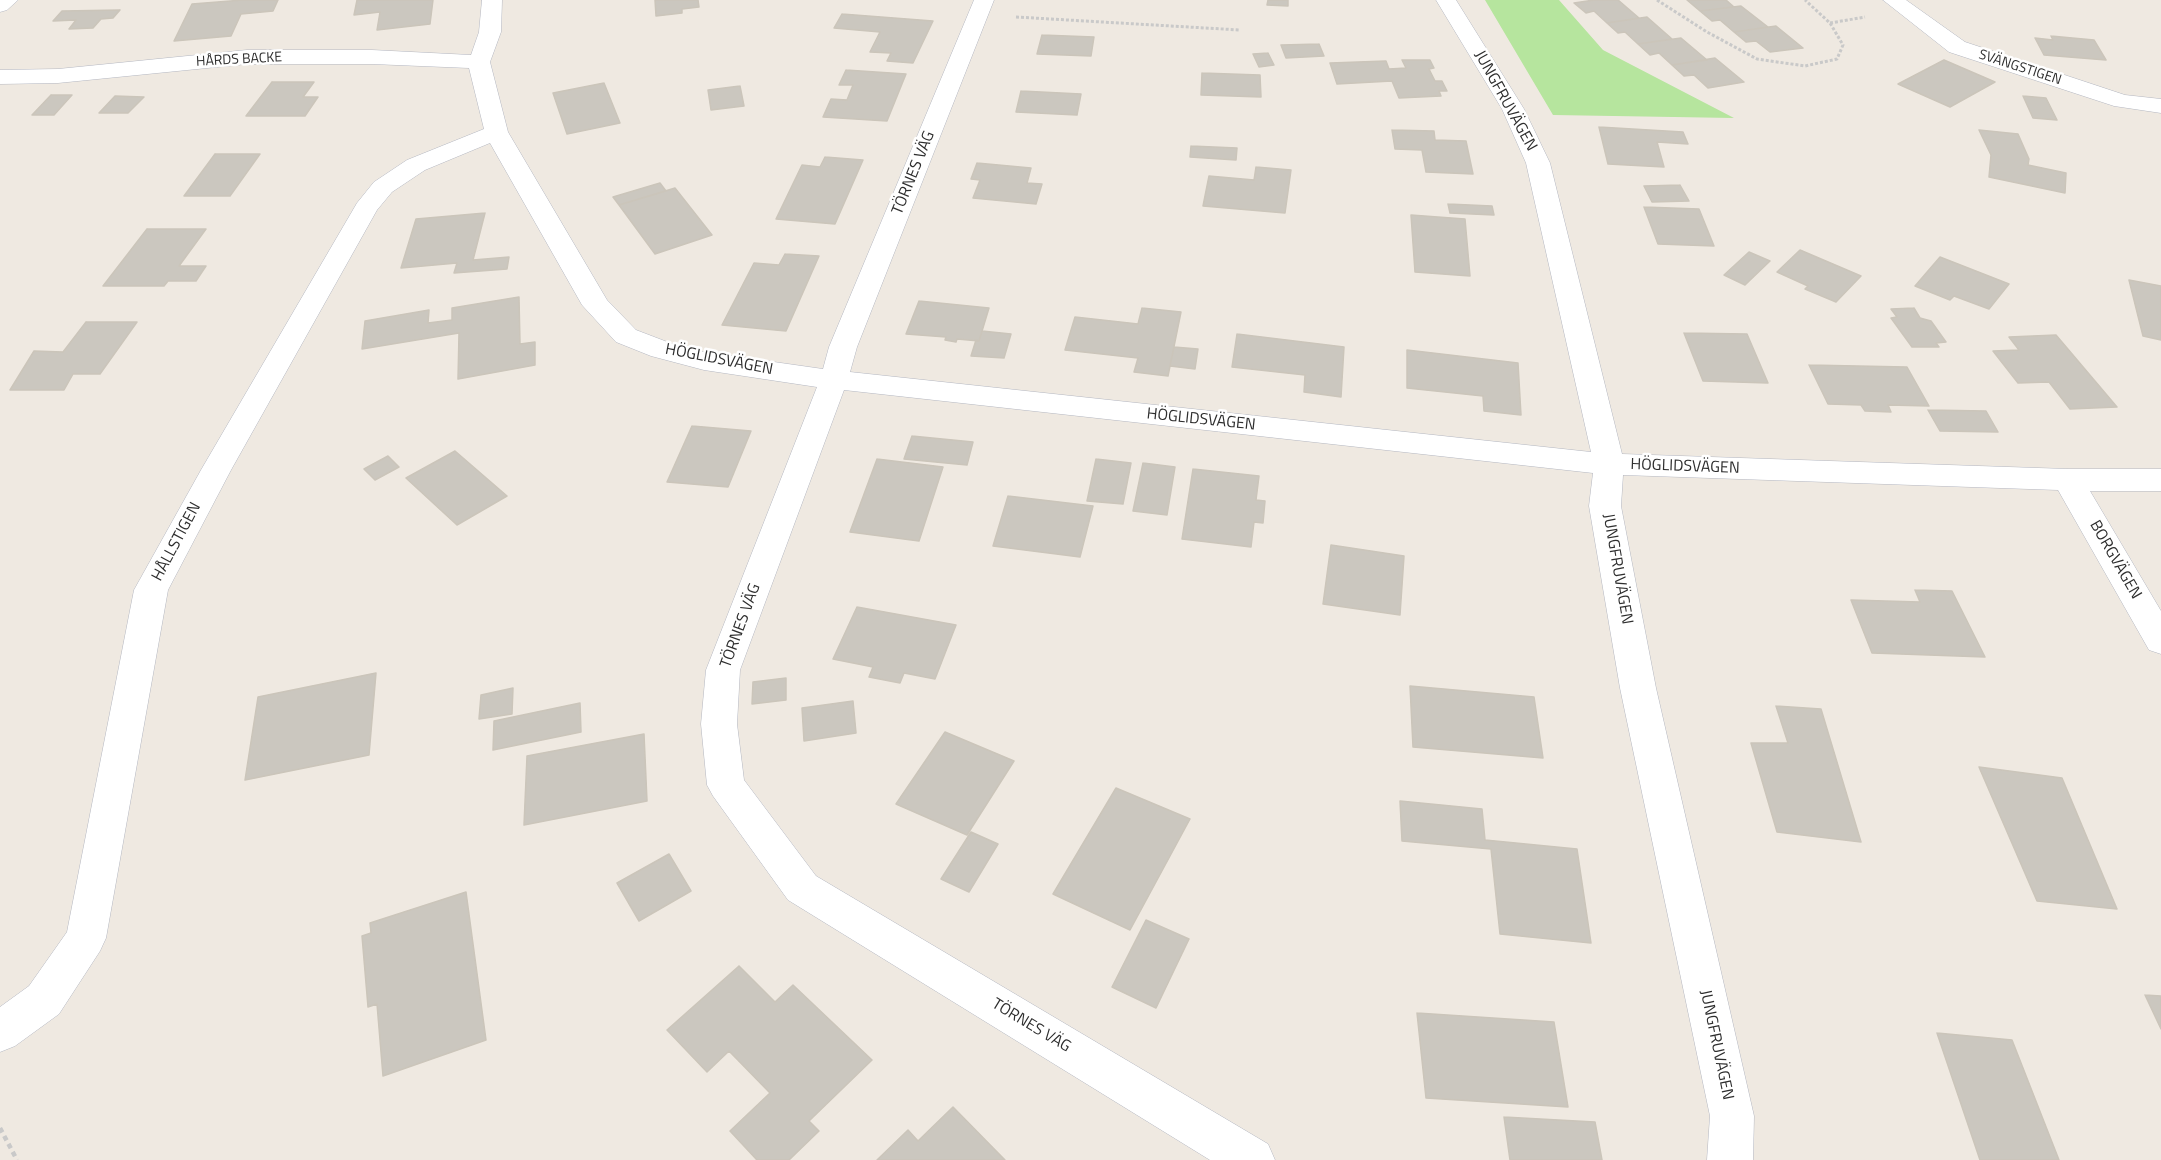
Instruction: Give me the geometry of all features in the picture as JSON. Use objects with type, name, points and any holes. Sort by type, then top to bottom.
[{"type":"street","points":[[0,6],[8,0]]},
{"type":"street","points":[[479,62],[490,32],[492,0]]},
{"type":"street","name":"JUNGFRUVÄGEN","points":[[1446,0],[1513,109],[1538,163],[1609,464],[1605,507],[1638,688],[1732,1116],[1730,1160]]},
{"type":"street","name":"SVÄNGSTIGEN","points":[[1893,0],[1957,47],[2122,101],[2161,106]]},
{"type":"street","name":"TÖRNES VÄG","points":[[982,7],[843,347],[834,380],[723,670],[719,724],[726,785],[802,888],[1252,1160]]},
{"type":"street","name":"HÅRDS BACKE","points":[[0,77],[58,76],[247,57],[372,57],[479,62]]},
{"type":"street","name":"HÖGLIDSVÄGEN","points":[[479,62],[496,132],[596,305],[626,336],[661,350],[704,361],[834,380],[1609,464],[2068,480],[2161,480]]},
{"type":"street","name":"HÅLLSTIGEN","points":[[0,1032],[44,1000],[86,938],[152,590],[216,470],[366,208],[383,187],[416,165],[496,132]]},
{"type":"street","name":"BORGVÄGEN","points":[[2068,480],[2161,640]]},
{"type":"path","points":[[1657,0],[1707,32],[1757,59],[1805,66],[1837,59],[1843,45],[1830,23],[1805,0]]},
{"type":"path","points":[[982,7],[1240,30]]},
{"type":"path","points":[[1830,23],[1872,16]]},
{"type":"path","points":[[0,1128],[17,1160]]},
{"type":"green space","points":[[1485,0],[1559,0],[1603,50],[1734,118],[1553,115]]},
{"type":"building","points":[[278,0],[273,11],[241,14],[231,36],[174,41],[192,4]]},
{"type":"building","points":[[357,0],[433,0],[430,24],[377,30],[380,12],[354,15]]},
{"type":"building","points":[[655,0],[698,0],[699,7],[682,9],[682,13],[656,16]]},
{"type":"building","points":[[1268,0],[1288,0],[1288,6],[1267,5]]},
{"type":"building","points":[[1618,0],[1639,18],[1607,23],[1594,11],[1586,13],[1574,3]]},
{"type":"building","points":[[1687,0],[1726,0],[1734,7],[1700,11]]},
{"type":"building","points":[[1741,6],[1768,27],[1734,32],[1720,20],[1712,21],[1700,11]]},
{"type":"building","points":[[120,10],[113,18],[101,19],[93,28],[69,29],[76,20],[53,21],[62,11]]},
{"type":"building","points":[[842,14],[933,21],[913,63],[887,61],[891,53],[870,52],[880,32],[834,28]]},
{"type":"building","points":[[1647,17],[1672,39],[1638,44],[1625,32],[1618,33],[1607,23]]},
{"type":"building","points":[[1776,26],[1803,48],[1770,52],[1756,41],[1746,42],[1734,32]]},
{"type":"building","points":[[1042,35],[1094,37],[1091,56],[1037,54]]},
{"type":"building","points":[[2051,36],[2094,40],[2106,60],[2044,55],[2035,38],[2053,40]]},
{"type":"building","points":[[1681,38],[1707,60],[1672,65],[1659,53],[1650,55],[1638,44]]},
{"type":"building","points":[[1319,44],[1324,56],[1286,58],[1281,45]]},
{"type":"building","points":[[1268,53],[1274,65],[1259,67],[1253,54]]},
{"type":"building","points":[[1715,58],[1744,82],[1708,88],[1694,75],[1684,76],[1672,65]]},
{"type":"building","points":[[1402,60],[1430,60],[1434,68],[1429,69],[1435,81],[1442,81],[1447,91],[1439,91],[1441,96],[1399,98],[1392,81],[1337,84],[1330,63],[1386,61],[1389,69],[1406,68]]},
{"type":"building","points":[[1944,60],[1995,82],[1950,107],[1898,84]]},
{"type":"building","points":[[846,70],[906,74],[887,121],[823,117],[831,99],[847,100],[853,85],[839,85]]},
{"type":"building","points":[[1202,73],[1260,75],[1261,97],[1201,95]]},
{"type":"building","points":[[272,82],[314,82],[303,97],[318,97],[305,116],[246,116]]},
{"type":"building","points":[[604,83],[620,123],[567,134],[553,93]]},
{"type":"building","points":[[740,86],[744,106],[711,110],[708,90]]},
{"type":"building","points":[[1021,91],[1081,94],[1077,115],[1016,112]]},
{"type":"building","points":[[51,95],[72,95],[54,115],[32,115]]},
{"type":"building","points":[[115,96],[144,97],[128,113],[99,113]]},
{"type":"building","points":[[2023,96],[2046,98],[2057,120],[2033,118]]},
{"type":"building","points":[[1599,127],[1683,132],[1688,144],[1657,142],[1664,167],[1608,164]]},
{"type":"building","points":[[1392,130],[1434,131],[1435,140],[1466,141],[1473,174],[1426,172],[1422,150],[1395,149]]},
{"type":"building","points":[[1979,130],[2018,134],[2029,159],[2028,165],[2066,173],[2065,193],[1989,177],[1991,155]]},
{"type":"building","points":[[1191,146],[1237,148],[1236,160],[1190,157]]},
{"type":"building","points":[[215,154],[260,154],[230,196],[184,196]]},
{"type":"building","points":[[825,157],[863,160],[835,224],[776,219],[802,165],[820,167]]},
{"type":"building","points":[[977,163],[1031,168],[1027,183],[1042,184],[1036,204],[973,198],[980,180],[971,179]]},
{"type":"building","points":[[1256,167],[1291,170],[1285,213],[1203,206],[1209,176],[1254,180]]},
{"type":"building","points":[[660,183],[666,191],[619,205],[613,197]]},
{"type":"building","points":[[1680,185],[1689,201],[1652,202],[1644,186]]},
{"type":"building","points":[[675,188],[712,235],[655,254],[619,205]]},
{"type":"building","points":[[1448,204],[1492,206],[1494,215],[1450,213]]},
{"type":"building","points":[[1644,207],[1699,209],[1714,246],[1658,244]]},
{"type":"building","points":[[485,213],[473,260],[509,257],[507,269],[454,273],[457,263],[401,268],[416,219]]},
{"type":"building","points":[[1411,215],[1465,219],[1470,276],[1415,272]]},
{"type":"building","points":[[147,229],[206,229],[179,266],[206,266],[196,281],[168,281],[164,286],[103,286]]},
{"type":"building","points":[[1800,250],[1861,276],[1836,302],[1805,289],[1808,286],[1777,272]]},
{"type":"building","points":[[1749,252],[1770,261],[1745,285],[1724,275]]},
{"type":"building","points":[[785,254],[819,256],[786,331],[722,325],[754,263],[779,265]]},
{"type":"building","points":[[1940,257],[2009,284],[1989,309],[1954,296],[1950,300],[1915,286]]},
{"type":"building","points":[[2129,280],[2161,286],[2161,340],[2143,336]]},
{"type":"building","points":[[519,297],[520,344],[535,342],[535,365],[458,379],[459,333],[362,349],[365,321],[429,310],[428,323],[452,320],[452,308]]},
{"type":"building","points":[[919,301],[989,308],[979,341],[957,339],[956,342],[945,340],[946,337],[906,334]]},
{"type":"building","points":[[1142,308],[1181,312],[1168,376],[1134,372],[1138,358],[1065,350],[1075,317],[1138,324]]},
{"type":"building","points":[[1914,308],[1920,318],[1931,321],[1946,342],[1936,343],[1939,347],[1912,347],[1891,318],[1897,317],[1891,309]]},
{"type":"building","points":[[86,322],[137,322],[100,374],[73,374],[64,390],[10,390],[34,351],[63,352]]},
{"type":"building","points":[[982,331],[1011,334],[1004,358],[971,356],[976,340],[979,341]]},
{"type":"building","points":[[1684,333],[1747,334],[1768,383],[1703,381]]},
{"type":"building","points":[[1237,334],[1344,347],[1341,397],[1304,392],[1305,375],[1232,367]]},
{"type":"building","points":[[2056,335],[2117,407],[2070,409],[2049,382],[2018,383],[1993,351],[2019,350],[2009,337]]},
{"type":"building","points":[[1174,347],[1198,349],[1195,369],[1170,366]]},
{"type":"building","points":[[1407,350],[1518,363],[1521,415],[1484,411],[1483,396],[1407,388]]},
{"type":"building","points":[[1809,365],[1907,367],[1929,406],[1888,405],[1891,412],[1865,411],[1861,405],[1828,404]]},
{"type":"building","points":[[1928,410],[1986,411],[1998,432],[1940,431]]},
{"type":"building","points":[[692,426],[751,431],[728,487],[667,482]]},
{"type":"building","points":[[912,436],[973,442],[967,465],[904,459]]},
{"type":"building","points":[[455,451],[507,496],[457,525],[406,478]]},
{"type":"building","points":[[388,456],[399,467],[375,480],[364,469]]},
{"type":"building","points":[[877,459],[943,467],[919,541],[850,532]]},
{"type":"building","points":[[1096,459],[1131,463],[1123,504],[1087,501]]},
{"type":"building","points":[[1143,463],[1175,467],[1167,515],[1133,511]]},
{"type":"building","points":[[1193,469],[1259,476],[1256,500],[1265,501],[1263,523],[1254,522],[1251,547],[1182,539]]},
{"type":"building","points":[[1008,496],[1093,506],[1080,557],[993,546]]},
{"type":"building","points":[[1331,545],[1404,556],[1400,615],[1323,604]]},
{"type":"building","points":[[1915,590],[1952,591],[1985,657],[1872,653],[1851,600],[1920,602]]},
{"type":"building","points":[[857,607],[956,625],[935,679],[904,673],[900,683],[869,677],[873,667],[833,659]]},
{"type":"building","points":[[376,673],[369,755],[245,780],[258,697]]},
{"type":"building","points":[[786,678],[786,700],[752,704],[753,682]]},
{"type":"building","points":[[1410,686],[1534,697],[1543,758],[1413,747]]},
{"type":"building","points":[[513,688],[512,714],[479,719],[481,695]]},
{"type":"building","points":[[853,701],[856,733],[804,741],[802,708]]},
{"type":"building","points":[[580,703],[581,732],[493,750],[494,721]]},
{"type":"building","points":[[1776,706],[1821,709],[1861,842],[1777,832],[1751,743],[1788,743]]},
{"type":"building","points":[[945,732],[1014,761],[967,835],[896,804]]},
{"type":"building","points":[[644,734],[647,801],[524,825],[527,756]]},
{"type":"building","points":[[1979,767],[2062,778],[2117,909],[2037,901]]},
{"type":"building","points":[[1116,788],[1190,819],[1130,930],[1053,894]]},
{"type":"building","points":[[1400,801],[1482,809],[1485,840],[1577,849],[1591,943],[1500,934],[1491,849],[1402,841]]},
{"type":"building","points":[[971,832],[998,844],[969,892],[941,879]]},
{"type":"building","points":[[669,854],[691,891],[639,921],[617,883]]},
{"type":"building","points":[[466,892],[486,1040],[383,1076],[377,1004],[368,1007],[362,936],[371,933],[370,923]]},
{"type":"building","points":[[1146,920],[1189,939],[1156,1008],[1112,987]]},
{"type":"building","points":[[739,966],[775,1002],[793,985],[872,1060],[809,1121],[819,1131],[789,1160],[757,1160],[730,1131],[770,1093],[729,1051],[707,1072],[667,1030]]},
{"type":"building","points":[[2145,995],[2161,996],[2161,1029]]},
{"type":"building","points":[[1417,1013],[1554,1022],[1568,1107],[1426,1098]]},
{"type":"building","points":[[1937,1033],[2012,1040],[2059,1160],[1980,1160]]},
{"type":"building","points":[[953,1107],[1005,1160],[877,1160],[908,1130],[918,1141]]},
{"type":"building","points":[[1504,1117],[1595,1122],[1602,1160],[1510,1160]]}]
